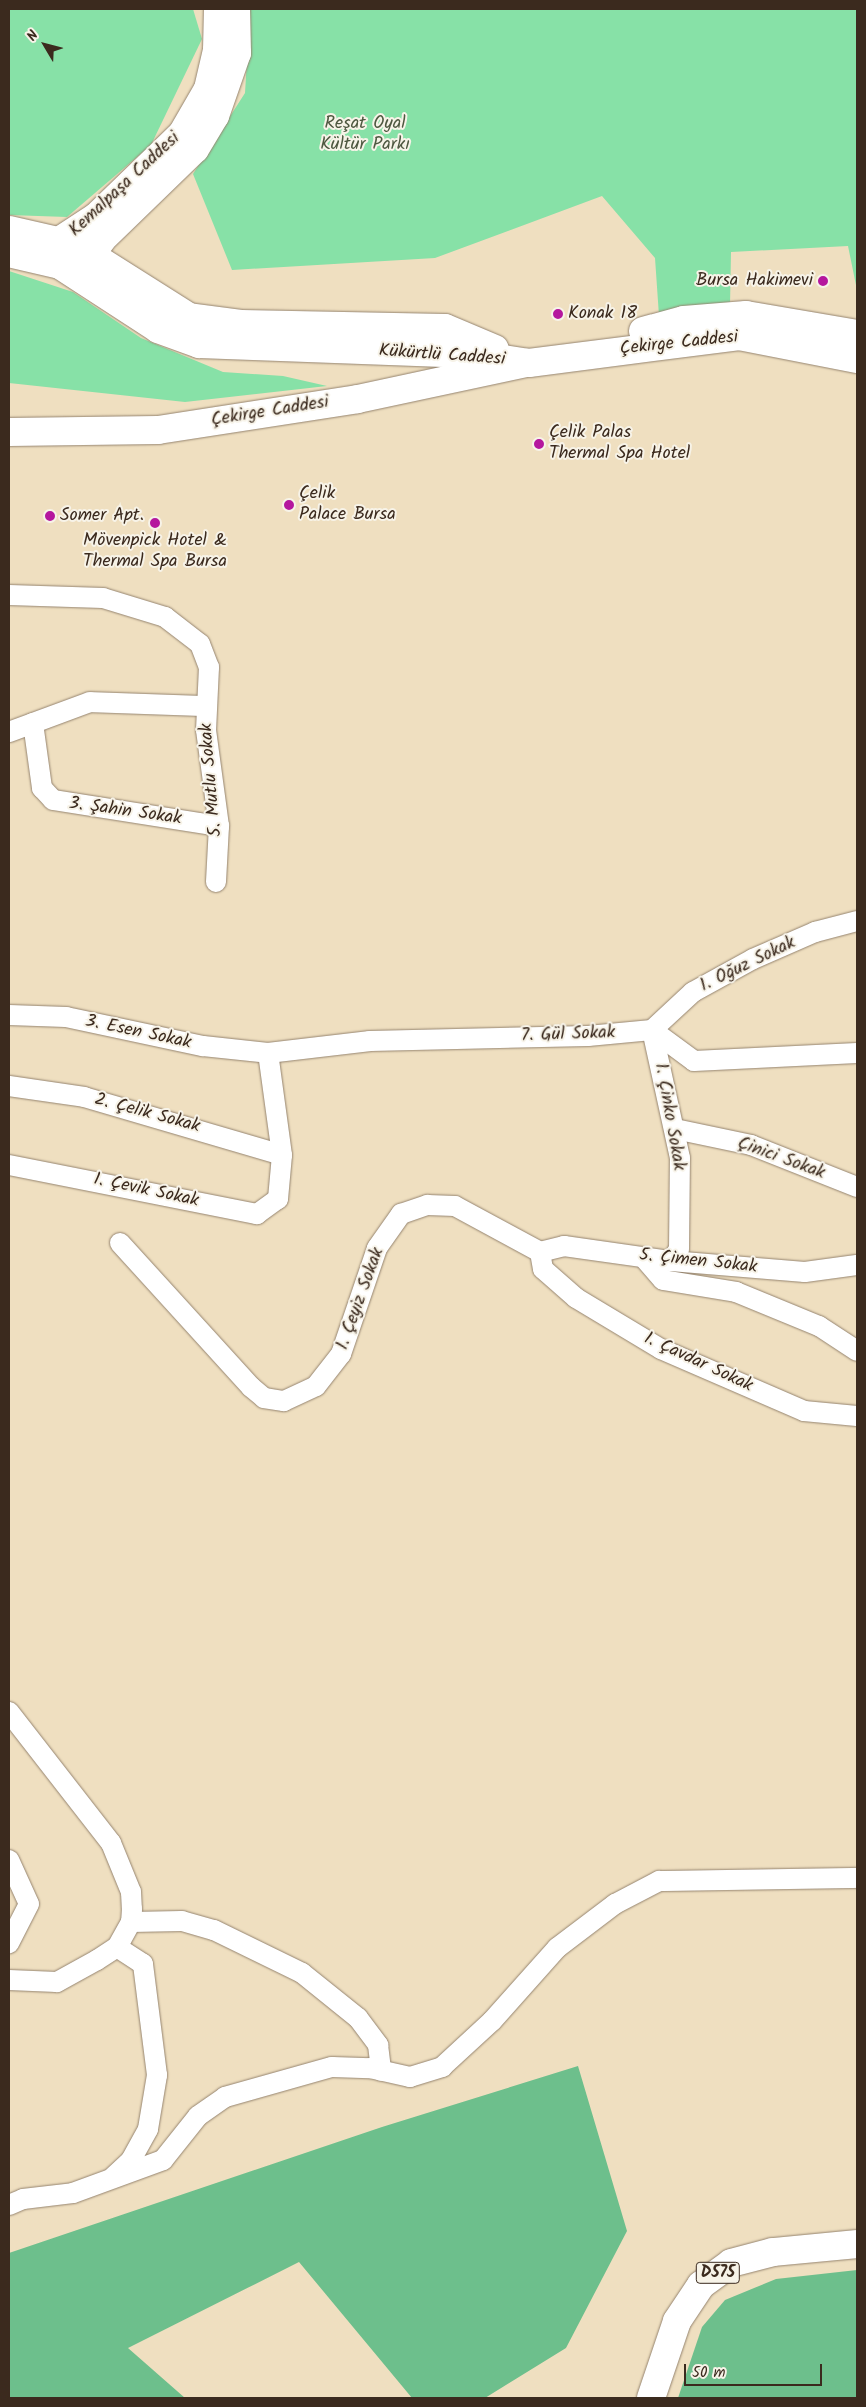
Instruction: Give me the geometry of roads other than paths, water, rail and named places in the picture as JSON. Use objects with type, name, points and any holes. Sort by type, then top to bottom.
[{"type":"main road","name":"Kemalpaşa Caddesi","points":[[19,255],[62,242],[96,217],[182,134],[208,89],[217,50],[218,9]]},
{"type":"main road","name":"Kemalpaşa Caddesi","points":[[98,287],[90,268],[92,255],[114,225],[195,149],[215,116],[237,54],[236,9]]},
{"type":"main road","name":"Kükürtlü Caddesi","points":[[9,230],[62,242],[92,255],[189,317],[242,324],[445,328],[528,363]]},
{"type":"main road","name":"Kükürtlü Caddesi","points":[[19,255],[60,265],[98,287],[158,329],[198,344],[471,354],[528,363]]},
{"type":"main road","name":"Çekirge Caddesi","points":[[9,432],[158,430],[358,399],[528,363],[684,320],[746,315],[857,334]]},
{"type":"main road","name":"Çekirge Caddesi","points":[[528,363],[739,336],[779,340],[857,359]]},
{"type":"main road","name":"D575","points":[[652,2398],[677,2321],[701,2285],[731,2263],[857,2244]]},
{"type":"street","name":"5. Mutlu Sokak","points":[[9,596],[103,598],[165,617],[200,644],[209,667],[206,730],[219,826],[216,882]]},
{"type":"street","points":[[9,732],[90,702],[207,706]]},
{"type":"street","name":"3. Şahin Sokak","points":[[33,723],[42,788],[53,800],[219,826]]},
{"type":"street","name":"1. Oğuz Sokak","points":[[652,1030],[693,992],[753,959],[815,932],[857,921]]},
{"type":"street","name":"3. Esen Sokak","points":[[9,1015],[66,1017],[203,1046],[268,1053]]},
{"type":"street","points":[[652,1030],[694,1061],[857,1053]]},
{"type":"street","name":"7. Gül Sokak","points":[[268,1053],[370,1041],[652,1030]]},
{"type":"street","name":"1. Çinko Sokak","points":[[652,1030],[675,1129],[681,1208],[679,1249],[672,1261]]},
{"type":"street","points":[[268,1053],[282,1155]]},
{"type":"street","name":"2. Çelik Sokak","points":[[9,1086],[84,1097],[282,1155]]},
{"type":"street","name":"Çinici Sokak","points":[[675,1129],[751,1145],[857,1187]]},
{"type":"street","name":"1. Çevik Sokak","points":[[9,1165],[257,1214],[278,1199],[282,1155]]},
{"type":"street","name":"1. Çeyiz Sokak","points":[[120,1243],[251,1387],[264,1398],[284,1401],[316,1386],[341,1354],[376,1248],[401,1214],[427,1205],[455,1206],[540,1252]]},
{"type":"street","name":"5. Çimen Sokak","points":[[540,1252],[564,1246],[672,1261],[805,1272],[857,1265]]},
{"type":"street","name":"1. Çavdar Sokak","points":[[540,1252],[543,1269],[576,1298],[661,1349],[804,1411],[857,1416]]},
{"type":"street","points":[[643,1257],[663,1280],[736,1292],[819,1326],[857,1351]]},
{"type":"street","points":[[9,1712],[111,1843],[131,1892],[131,1922],[117,1947],[58,1982],[9,1980]]},
{"type":"street","points":[[9,1860],[29,1904],[9,1943]]},
{"type":"street","points":[[9,2205],[109,2181],[163,2160],[198,2116],[225,2097],[332,2067],[381,2071],[410,2077],[442,2067],[492,2021],[556,1948],[615,1904],[659,1881],[857,1878]]},
{"type":"street","points":[[131,1922],[182,1921],[214,1930],[302,1974],[358,2018],[378,2044],[381,2071]]},
{"type":"street","points":[[109,2181],[131,2160],[148,2129],[158,2075],[143,1964],[117,1947]]},
{"type":"place","name":"Bursa Hakimevi","points":[[823,281]]},
{"type":"place","name":"Konak 18","points":[[558,314]]},
{"type":"place","name":"Çelik Palas Thermal Spa Hotel","points":[[539,444]]},
{"type":"place","name":"Çelik Palace Bursa","points":[[289,505]]},
{"type":"place","name":"Somer Apt.","points":[[50,516]]},
{"type":"place","name":"Mövenpick Hotel & Thermal Spa Bursa","points":[[155,523]]},
{"type":"park label","name":"Reşat Oyal Kültür Parkı","points":[[365,135]]}]
